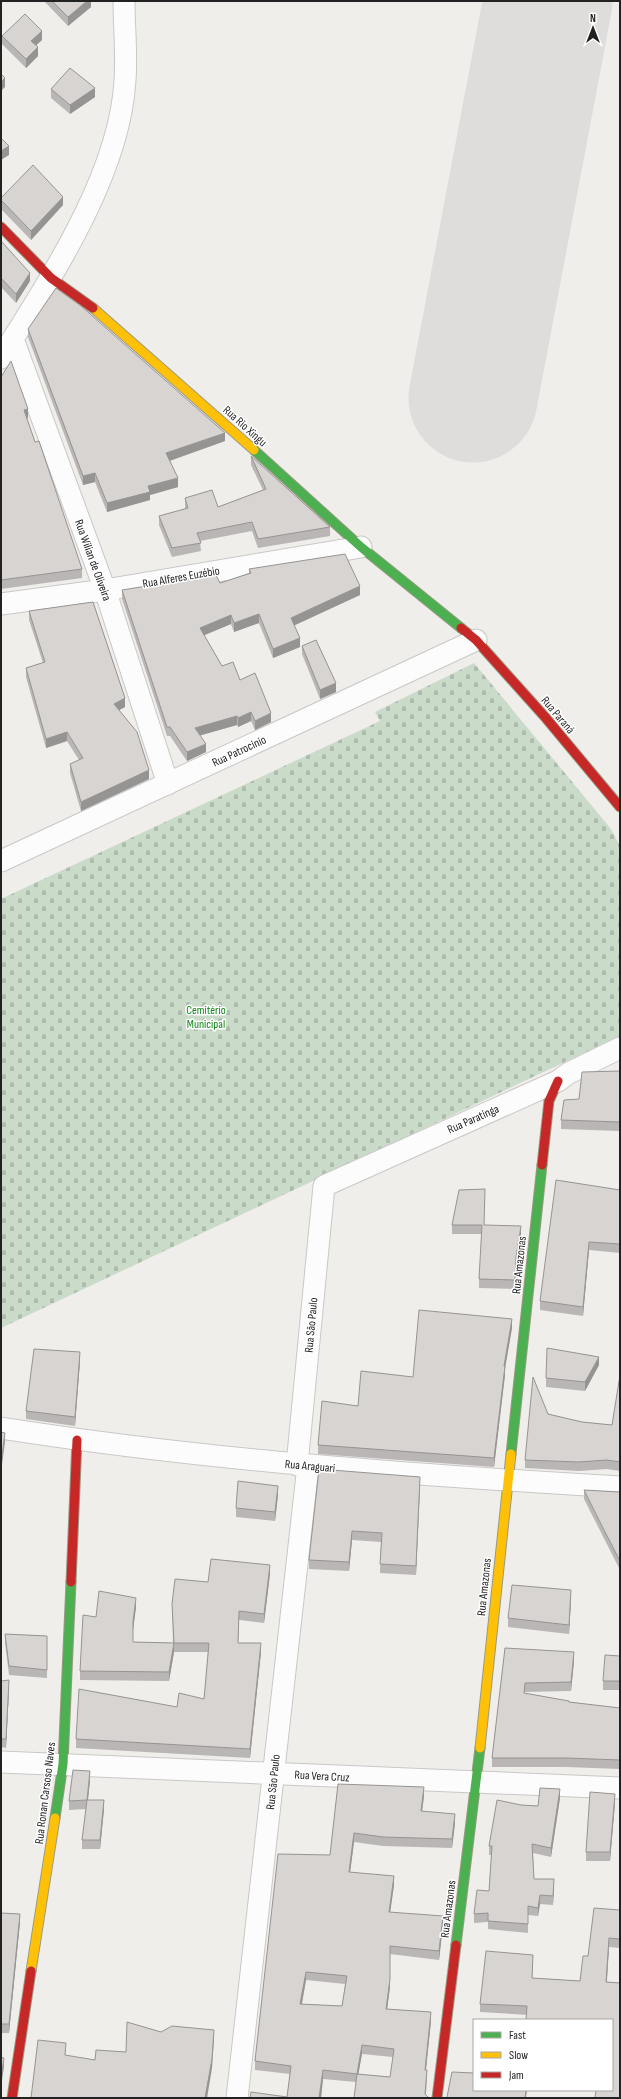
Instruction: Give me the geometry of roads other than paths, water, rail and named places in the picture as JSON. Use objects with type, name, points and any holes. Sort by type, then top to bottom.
[{"type":"street","points":[[1,358],[51,278],[93,195],[114,142],[125,80],[124,1]]},
{"type":"street","name":"Rua Rio Xingu","points":[[1,227],[51,278],[88,305],[176,380],[361,547],[476,640]]},
{"type":"street","name":"Rua Wilian de Oliveira","points":[[13,339],[104,590],[168,784]]},
{"type":"street","name":"Rua Alferes Euzébio","points":[[1,604],[104,590],[361,547]]},
{"type":"street","name":"Rua Patrocinio","points":[[1,861],[476,640]]},
{"type":"street","name":"Rua Paraná","points":[[476,640],[545,717],[620,807]]},
{"type":"street","name":"Rua Paratinga","points":[[324,1186],[558,1081],[569,1073],[620,1048]]},
{"type":"street","name":"Rua Amazonas","points":[[437,2098],[476,1783],[549,1100],[552,1089],[558,1081]]},
{"type":"street","name":"Rua São Paulo","points":[[237,2098],[274,1774],[303,1466],[324,1186]]},
{"type":"street","name":"Rua Araguari","points":[[1,1428],[77,1440],[303,1466],[508,1481],[620,1487]]},
{"type":"street","name":"Rua Ronan Carsoso Naves","points":[[12,2098],[64,1764],[77,1440]]},
{"type":"street","name":"Rua Vera Cruz","points":[[1,1762],[620,1788]]},
{"type":"park label","name":"Cemitério Municipal","points":[[206,1017]]}]
